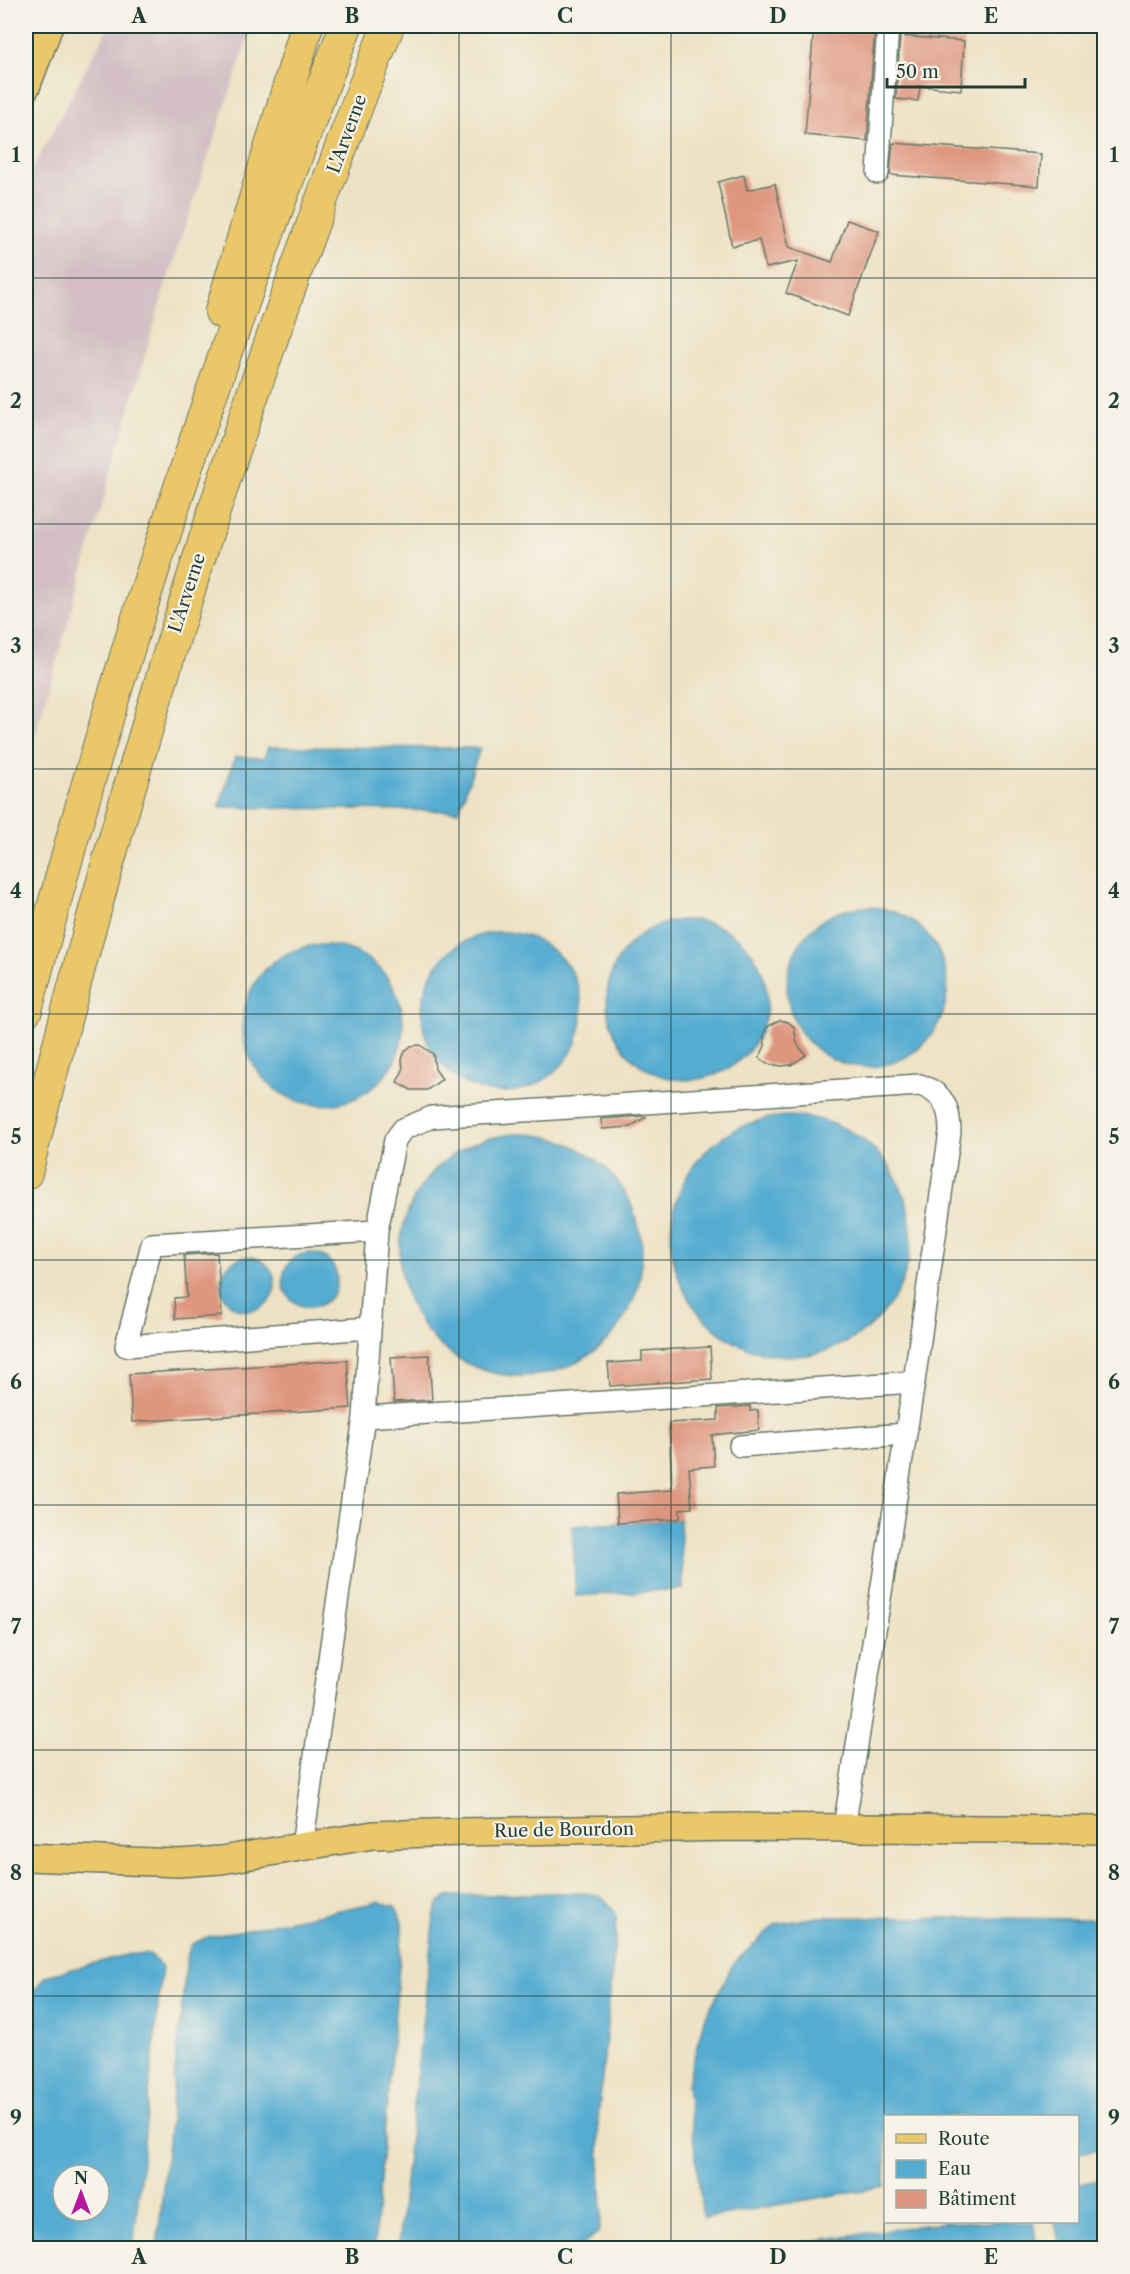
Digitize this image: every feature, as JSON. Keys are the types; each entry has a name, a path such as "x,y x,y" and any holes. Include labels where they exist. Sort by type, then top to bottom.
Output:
{"highway":[{"path":"219,375 221,309 307,26"},
{"path":"26,1010 100,740 140,611 219,375 346,26"},
{"name":"L'Arverne","path":"26,1173 107,859 175,631 276,330 388,26"}],"main road":[{"path":"26,87 49,26"},
{"name":"Rue de Bourdon","path":"26,1857 180,1863 220,1860 373,1835 450,1832 844,1828 1104,1830"}],"street":[{"path":"878,173 888,26"},
{"path":"302,1846 364,1417 377,1231 395,1140 403,1130 432,1117 920,1084 936,1091 946,1104 950,1124 914,1382 844,1828"},
{"path":"370,1328 126,1346 152,1244 377,1231"},
{"path":"364,1417 914,1382"},
{"path":"740,1446 906,1434"}],"shaded area":[{"path":"109,26 252,26 166,283 26,767 26,188 31,172"}],"water":[{"path":"268,747 480,748 459,811 219,807 235,757 264,758"},
{"path":"867,907 883,908 898,913 912,920 924,930 934,942 941,956 946,971 946,1003 941,1018 934,1032 924,1044 912,1054 898,1061 883,1066 867,1067 851,1066 836,1061 822,1054 810,1044 800,1032 793,1018 788,1003 787,987 788,971 793,956 800,942 810,930 822,920 836,913 851,908"},
{"path":"687,920 703,921 718,926 732,933 744,943 754,955 761,969 766,984 766,1016 761,1031 754,1045 744,1057 732,1067 718,1074 703,1079 687,1080 671,1079 656,1074 642,1067 630,1057 620,1045 613,1031 608,1016 607,1000 608,984 613,969 620,955 630,943 642,933 656,926 671,921"},
{"path":"502,932 518,933 533,938 547,945 559,955 569,967 576,981 581,996 581,1028 576,1043 569,1057 559,1069 547,1079 533,1086 518,1091 502,1092 486,1091 471,1086 457,1079 445,1069 435,1057 428,1043 423,1028 422,1012 423,996 428,981 435,967 445,955 457,945 471,938 486,933"},
{"path":"323,945 339,946 354,951 368,958 380,968 390,980 397,994 402,1009 402,1041 397,1056 390,1070 380,1082 368,1092 354,1099 339,1104 323,1105 307,1104 292,1099 278,1092 266,1082 256,1070 249,1056 244,1041 243,1025 244,1009 249,994 256,980 266,968 278,958 292,951 307,946"},
{"path":"791,1116 814,1118 837,1125 858,1136 876,1151 891,1169 902,1190 909,1213 911,1236 909,1259 902,1282 891,1303 876,1321 858,1336 837,1347 814,1354 791,1356 768,1354 745,1347 724,1336 706,1321 691,1303 680,1282 673,1259 671,1236 673,1213 680,1190 691,1169 706,1151 724,1136 745,1125 768,1118"},
{"path":"509,1134 533,1134 556,1139 578,1148 607,1169 622,1188 633,1209 640,1231 642,1255 640,1279 633,1301 622,1322 607,1341 578,1362 556,1371 533,1376 509,1376 486,1371 464,1362 444,1349 427,1332 414,1312 405,1290 400,1267 400,1243 405,1220 414,1198 427,1178 444,1161 464,1148 486,1139"},
{"path":"310,1253 320,1255 329,1261 335,1270 337,1280 335,1290 329,1299 320,1305 310,1307 300,1305 291,1299 285,1290 283,1280 285,1270 291,1261 300,1255"},
{"path":"248,1257 258,1259 267,1265 273,1274 275,1284 273,1294 267,1303 258,1309 248,1311 238,1309 229,1303 223,1294 221,1284 223,1274 229,1265 238,1259"},
{"path":"680,1519 683,1589 576,1596 572,1526"},
{"path":"586,1893 601,1897 607,1902 617,1919 598,2120 602,2212 599,2231 583,2245 554,2248 401,2248 399,2238 434,1916 439,1903 449,1896"},
{"path":"378,1902 395,1906 403,1922 374,2248 157,2248 187,1956 192,1944 205,1938"},
{"path":"818,1917 1104,1919 1104,2148 1079,2153 1079,2115 884,2115 884,2186 703,2218 687,2084 704,2020 734,1963 776,1924"},
{"path":"130,1954 150,1954 162,1967 133,2248 26,2248 26,2025 33,1992 46,1976"},
{"path":"1104,2179 1104,2248 1060,2248 1055,2223 1079,2223 1079,2184"},
{"path":"937,2223 1033,2223 1037,2248 764,2248"}],"building":[{"path":"814,26 875,26 867,141 805,135"},
{"path":"900,36 964,41 961,90 920,86 918,101 896,99"},
{"path":"893,143 1041,154 1039,186 890,175"},
{"path":"744,175 747,190 775,184 789,247 832,262 847,220 879,231 848,316 786,293 798,261 766,268 759,240 732,246 718,182"},
{"path":"780,1020 794,1027 797,1044 806,1055 791,1065 769,1064 759,1058 765,1046 764,1035 767,1027"},
{"path":"420,1045 433,1054 435,1069 442,1079 427,1090 411,1090 397,1082 403,1070 402,1059 405,1051 411,1046"},
{"path":"646,1117 630,1127 602,1129 601,1119"},
{"path":"217,1253 222,1316 175,1319 174,1298 187,1297 184,1255"},
{"path":"710,1347 712,1379 610,1386 608,1363 642,1361 642,1351"},
{"path":"429,1355 432,1400 394,1402 391,1357"},
{"path":"347,1360 351,1408 132,1422 129,1374"},
{"path":"750,1406 750,1411 758,1410 759,1430 712,1435 714,1466 689,1468 692,1508 680,1509 680,1519 618,1523 616,1494 672,1490 669,1423 718,1420 718,1408"}]}
